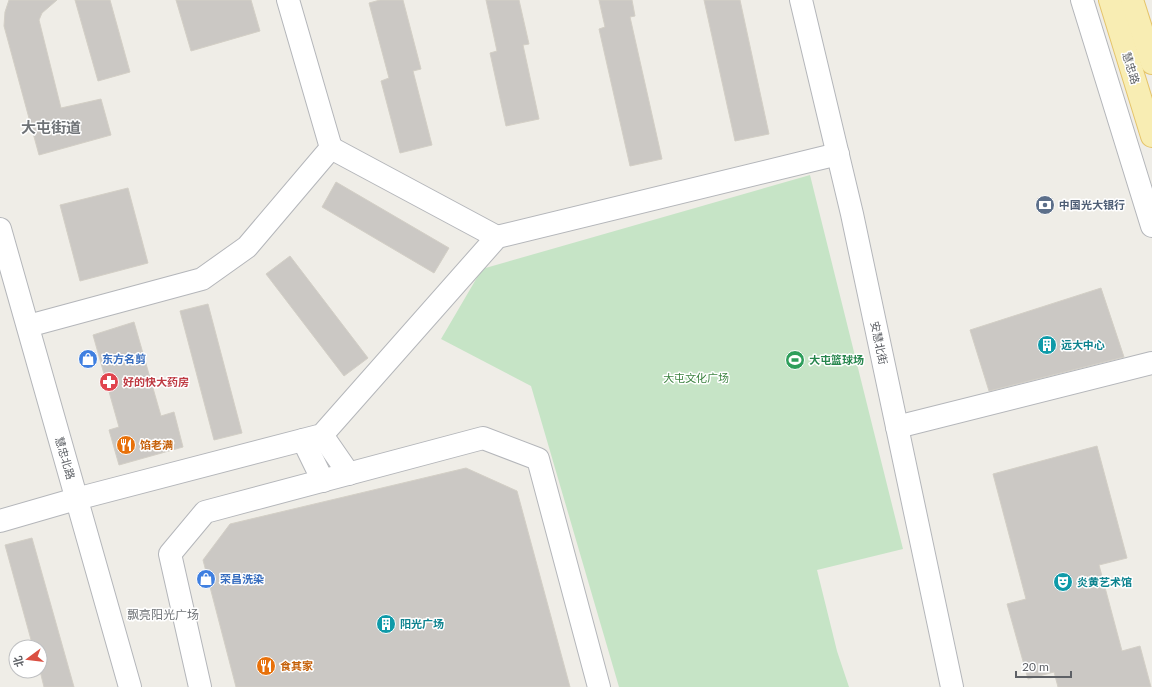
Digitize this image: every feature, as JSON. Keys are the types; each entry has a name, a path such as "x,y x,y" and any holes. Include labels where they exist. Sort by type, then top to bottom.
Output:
{"main road":[{"name":"慧忠路","path":"1110,0 1152,136"},
{"name":"慧忠路","path":"1132,0 1152,63"}],"street":[{"path":"288,0 331,148 497,237"},
{"name":"安慧北街","path":"801,0 854,222 952,687"},
{"path":"1082,0 1152,226"},
{"path":"28,326 202,279 247,247 331,148"},
{"path":"0,521 76,499 313,437 497,237 838,154"},
{"name":"慧忠北路","path":"0,229 130,687"},
{"path":"897,427 1152,363"},
{"path":"313,437 349,474"},
{"path":"313,437 323,481"},
{"path":"200,687 170,554 205,512 483,438 538,459 599,687"}],"green space":[{"name":"大屯文化广场","path":"810,175 903,549 817,570 837,651 849,687 619,687 531,386 441,339 482,269"}],"building":[{"path":"9,0 57,0 42,13 39,20 61,108 101,99 111,135 39,155 4,26 5,12"},
{"path":"75,0 110,0 130,72 98,81"},
{"path":"176,0 251,0 260,31 191,51"},
{"path":"380,0 403,0 421,69 413,71 432,145 400,153 381,81 389,78 369,3"},
{"path":"486,0 519,0 529,44 523,45 539,119 506,126 490,53 497,51"},
{"path":"599,0 632,0 635,16 630,17 662,159 630,166 599,29 605,27"},
{"path":"704,0 740,0 769,134 735,141"},
{"path":"336,182 449,248 434,273 322,207"},
{"path":"128,188 148,263 80,281 60,205"},
{"path":"290,256 368,358 344,376 266,274"},
{"name":"远大中心","path":"1101,288 1124,357 989,391 970,330"},
{"path":"208,304 242,433 214,440 180,311"},
{"path":"134,322 161,416 174,412 183,447 119,465 109,430 119,427 93,335"},
{"name":"炎黄艺术馆","path":"1097,446 1127,558 1099,565 1122,651 1140,646 1151,687 1058,687 1054,672 1028,679 1007,604 1026,599 993,474"},
{"name":"阳光广场","path":"466,468 517,491 570,687 236,687 203,560 230,524"},
{"path":"32,538 74,687 44,687 42,679 48,679 48,639 31,639 5,545"}],"place":[{"name":"中国光大银行","path":"1045,205"},
{"name":"远大中心","path":"1047,345"},
{"name":"东方名剪","path":"88,359"},
{"name":"大屯篮球场","path":"795,360"},
{"name":"好的快大药房","path":"109,382"},
{"name":"馅老满","path":"126,445"},
{"name":"荣昌洗染","path":"206,579"},
{"name":"炎黄艺术馆","path":"1063,582"},
{"name":"阳光广场","path":"386,624"},
{"name":"食其家","path":"266,666"}],"district":[{"name":"大屯街道","path":"51,128"},
{"name":"飘亮阳光广场","path":"163,615"}]}
